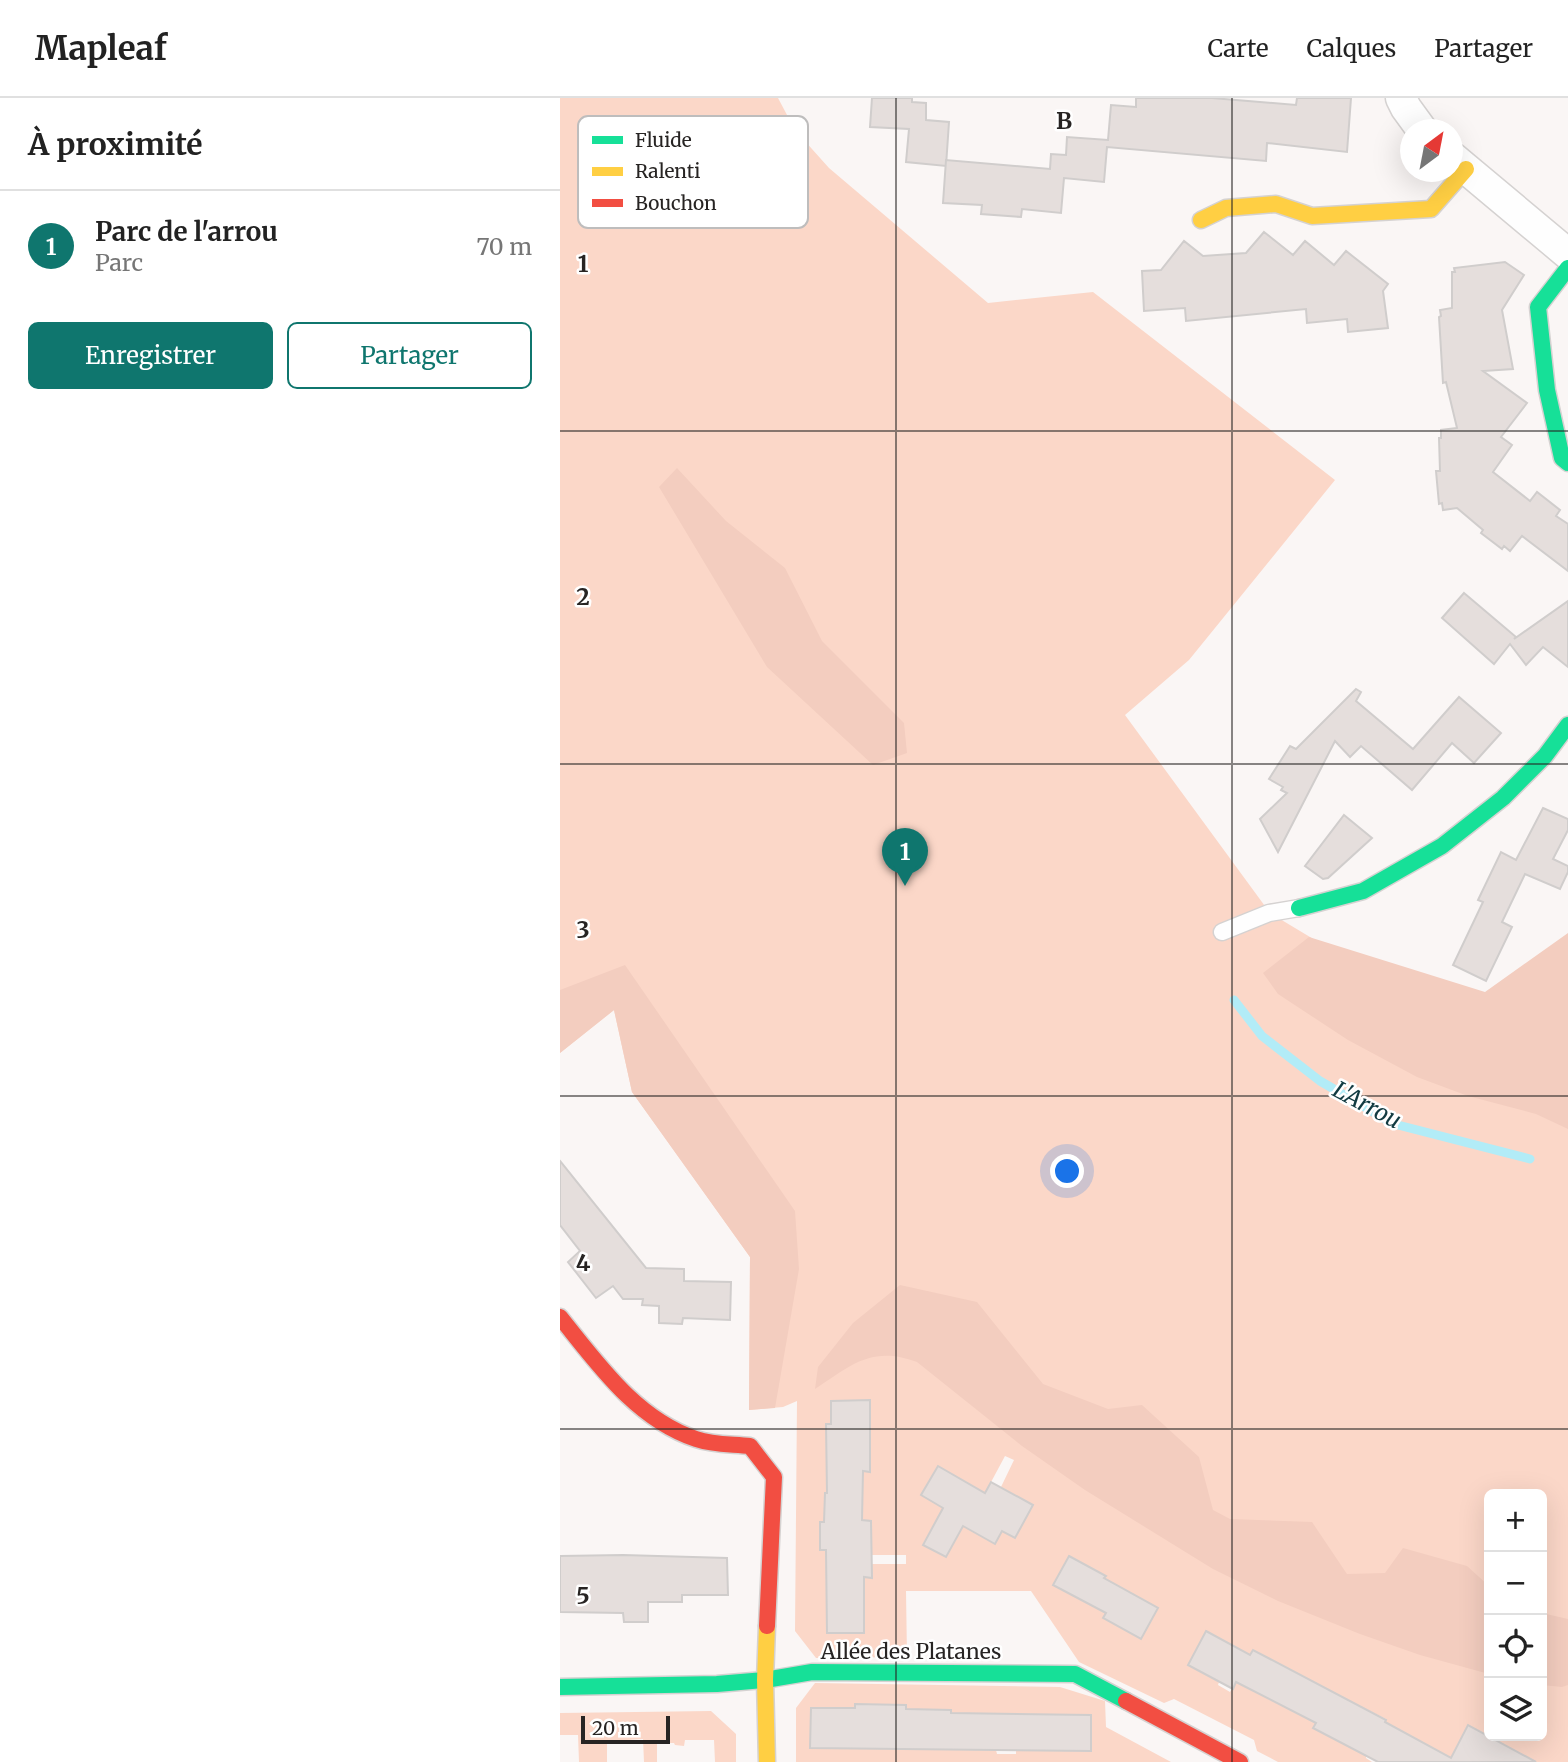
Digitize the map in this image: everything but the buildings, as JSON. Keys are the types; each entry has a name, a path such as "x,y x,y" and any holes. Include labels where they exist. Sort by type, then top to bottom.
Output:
{"street":[{"path":"1401,98 1414,119"},
{"path":"1463,166 1568,254"},
{"path":"1201,220 1226,208 1276,204 1312,216 1431,209 1447,182"},
{"path":"1568,268 1538,307 1546,390 1562,458 1568,463"},
{"path":"1299,908 1363,891 1442,845 1503,798 1545,756 1568,725"},
{"path":"560,1317 622,1391 647,1413 698,1440 750,1446 774,1477 765,1680 767,1762"},
{"name":"Allée des Platanes","path":"560,1687 717,1684 812,1672 1075,1674 1240,1762"}],"lane":[{"path":"1222,932 1269,913 1299,908"}],"shaded area":[{"path":"560,98 778,98 788,116 578,116 578,228 808,228 808,145 829,168 988,303 1093,292 1335,480 1189,660 1125,715 1270,913 1335,952 1568,1076 1568,1762 1526,1762 1528,1758 1496,1741 1547,1741 1547,1489 1484,1489 1484,1735 1468,1726 1452,1758 1428,1762 1385,1722 1386,1719 1332,1692 1313,1728 1366,1756 1372,1762 1278,1762 1257,1751 1254,1740 1174,1699 1164,1703 1079,1662 1031,1591 906,1591 907,1657 816,1658 795,1631 797,1401 783,1407 749,1410 750,1257 632,1092 614,1010 560,1053","holes":["869,1400 870,1471 827,1471 826,1425 831,1424 831,1401","1005,1456 1014,1460 1001,1487 1033,1505 1015,1538 1002,1531 990,1484","938,1466 982,1491 946,1557 923,1544 943,1508 922,1495","825,1493 863,1494 862,1520 871,1521 871,1536 860,1555 906,1555 906,1564 872,1564 872,1577 864,1577 863,1633 827,1632 827,1550 820,1549 820,1522 824,1522","1069,1556 1105,1576 1091,1604 1054,1585","1119,1587 1157,1608 1141,1639 1103,1618","1206,1632 1250,1655 1253,1650 1305,1678 1236,1682 1230,1692 1218,1685 1219,1682 1188,1665"]},
{"path":"677,468 726,521 785,568 822,641 904,723 907,753 873,765 767,667 659,487"},
{"path":"1568,933 1568,1129 1536,1114 1468,1096 1417,1077 1348,1040 1278,994 1263,973 1309,937 1485,992"},
{"path":"625,965 795,1211 799,1269 775,1408 749,1410 750,1257 632,1092 614,1010 560,1053 560,990"},
{"path":"900,1285 977,1302 1043,1384 1108,1409 1142,1405 1199,1457 1213,1510 1230,1519 1312,1522 1347,1574 1385,1573 1403,1548 1467,1566 1484,1581 1484,1673 1420,1655 1360,1634 1278,1601 1213,1569 1085,1490 1022,1446 917,1362 901,1357 874,1357 851,1365 815,1389 818,1367 853,1323"},
{"path":"1547,1614 1568,1619 1568,1685 1547,1686"},
{"path":"815,1683 1060,1687 1105,1701 1106,1727 1171,1762 796,1762 796,1708","holes":["856,1704 871,1704 870,1749 810,1748 811,1708 855,1708","891,1705 905,1705 906,1709 951,1710 951,1713 1030,1715 1016,1747 1016,1754 997,1754 996,1750 892,1749"]},
{"path":"711,1711 736,1734 736,1762 715,1762 714,1740 685,1740 684,1746 657,1743 657,1762 644,1762 643,1739 627,1740 627,1743 607,1743 607,1762 579,1762 578,1735 560,1735 560,1713"}],"waterway":[{"name":"L'Arrou","path":"1234,1000 1262,1036 1320,1081 1394,1124 1530,1159"}],"traffic: fast":[{"path":"1568,268 1538,307 1547,390 1562,458 1568,463"},
{"path":"1299,908 1363,891 1442,846 1503,798 1545,756 1568,725"},
{"path":"560,1687 717,1684 812,1672 1075,1674 1126,1701"}],"traffic: slow":[{"path":"1201,220 1226,208 1276,204 1312,216 1431,209 1466,169"},
{"path":"767,1626 767,1762"}],"traffic: jam":[{"path":"560,1317 604,1371 655,1418 674,1430 702,1441 750,1446 774,1477 767,1626"},
{"path":"1126,1701 1240,1762"}],"place":[{"name":"Parc de l'arrou","path":"905,886"}]}
